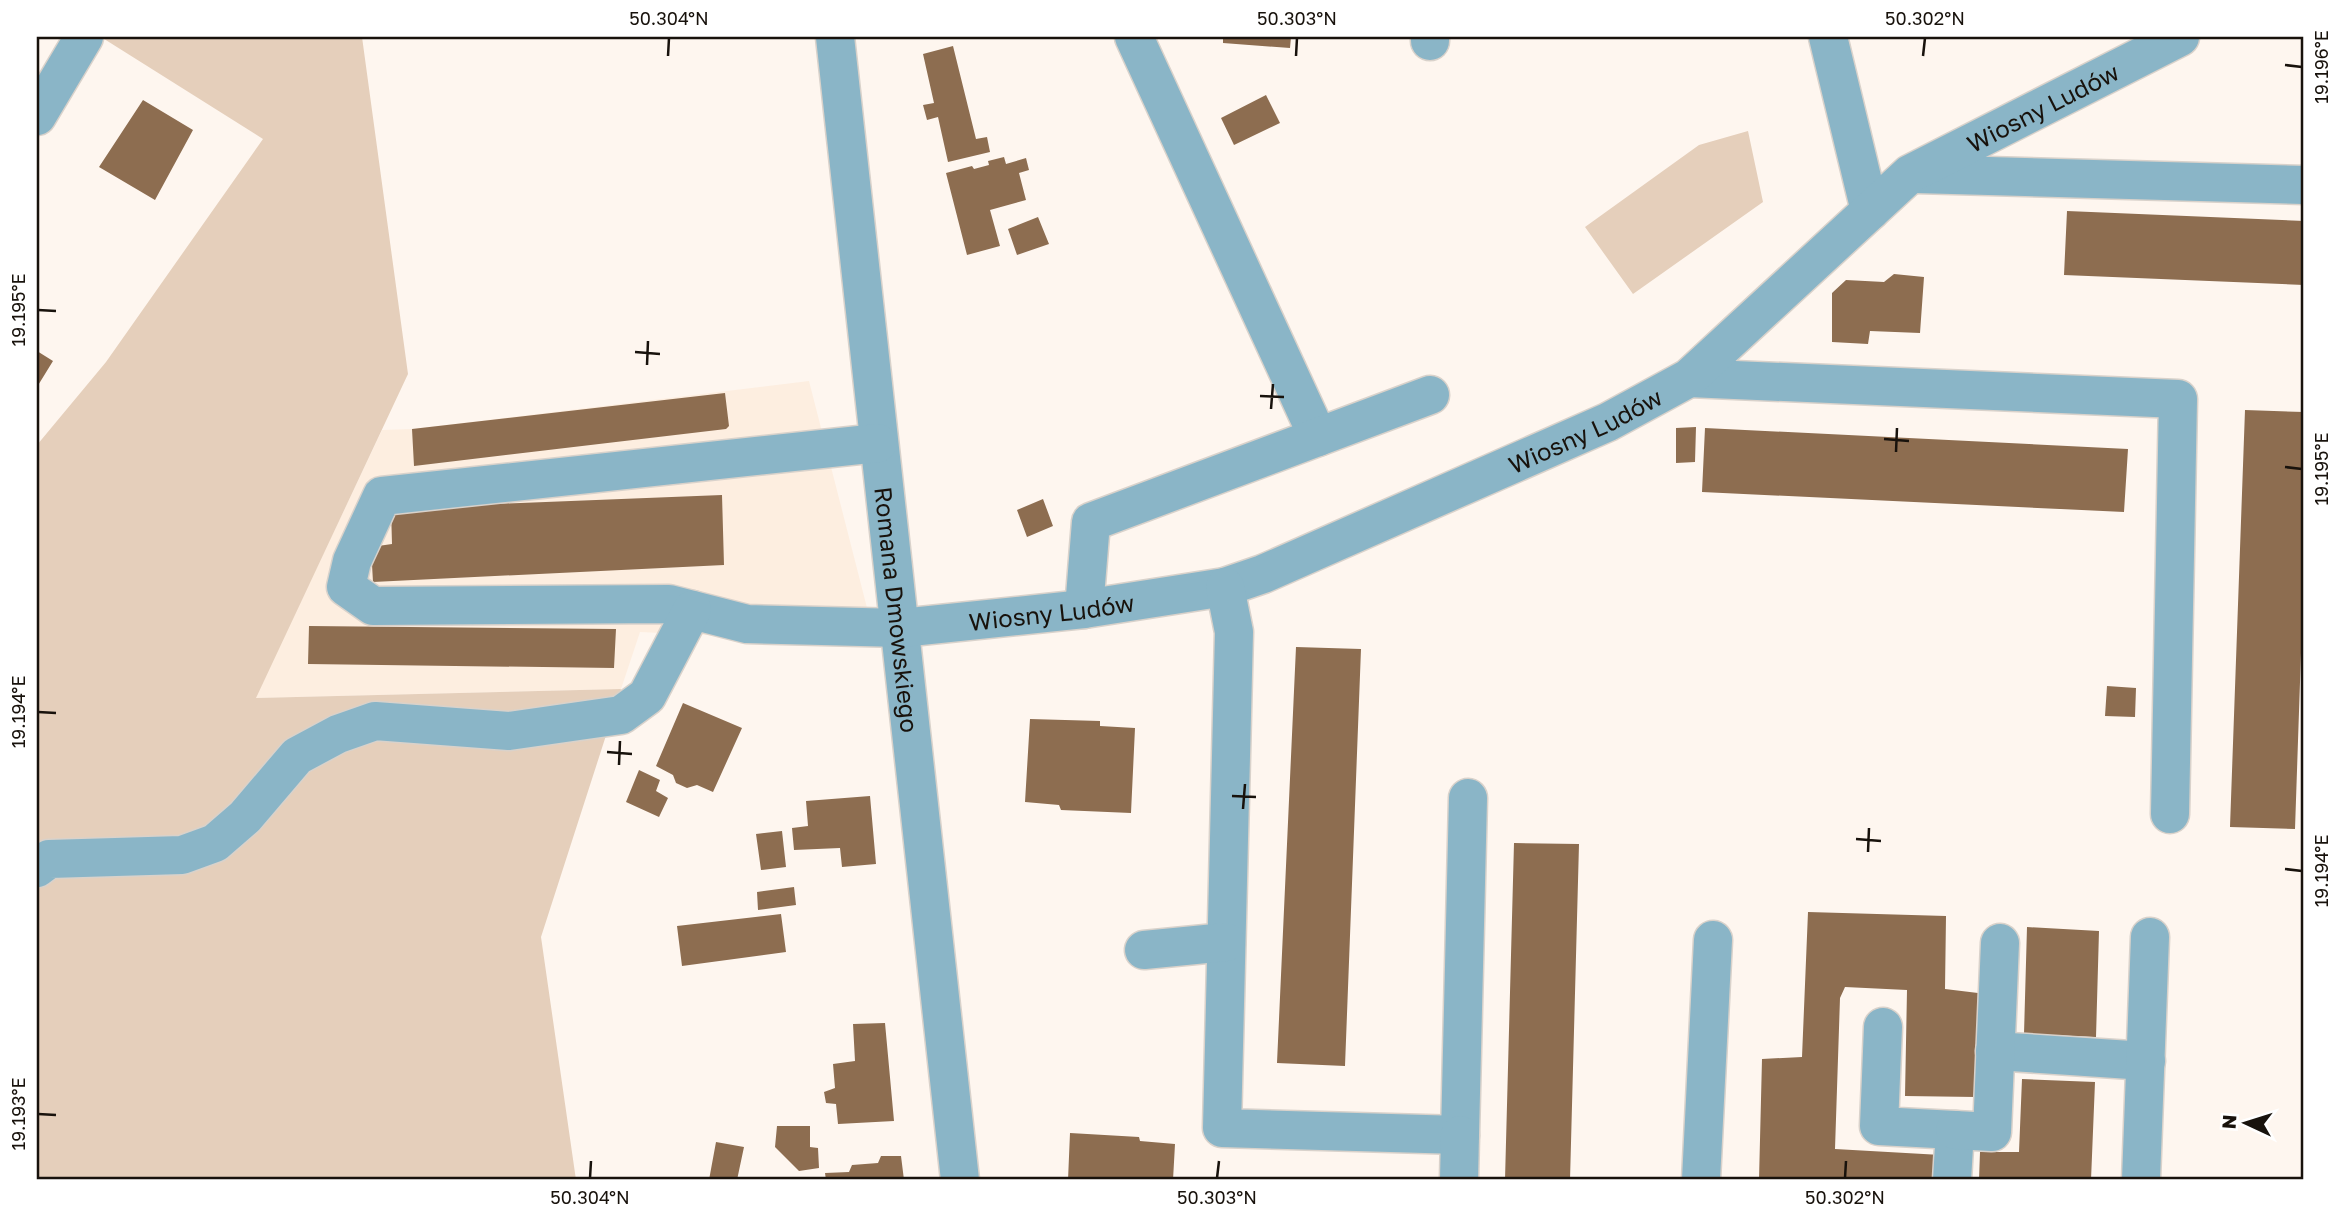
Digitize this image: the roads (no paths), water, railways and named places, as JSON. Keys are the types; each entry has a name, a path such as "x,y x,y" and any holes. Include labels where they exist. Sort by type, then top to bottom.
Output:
{"street":[{"path":"37,116 84,37"},
{"name":"Romana Dmowskiego","path":"835,37 960,1180"},
{"path":"1134,37 1318,437"},
{"path":"1828,37 1870,211"},
{"name":"Wiosny Ludów","path":"878,443 382,496 352,561 346,587 373,606 669,604 747,624 901,628 1084,609 1225,587 1263,574 1608,422 1689,378 1910,174 2180,37"},
{"path":"1910,174 2304,185"},
{"path":"1689,378 2178,399 2171,814"},
{"path":"1084,609 1091,522 1430,395"},
{"path":"1225,587 1234,632 1222,1128 1460,1135"},
{"path":"37,868 49,859 182,855 215,843 245,817 297,756 338,734 375,721 509,731 621,715 647,696 692,610"},
{"path":"1459,1180 1468,798"},
{"path":"2141,1180 2150,937"},
{"path":"1701,1180 1713,940"},
{"path":"1144,950 1226,942"},
{"path":"1883,1027 1879,1126 1992,1132 2000,943"},
{"path":"1995,1051 2146,1061"},
{"path":"1952,1180 1955,1130"}]}
